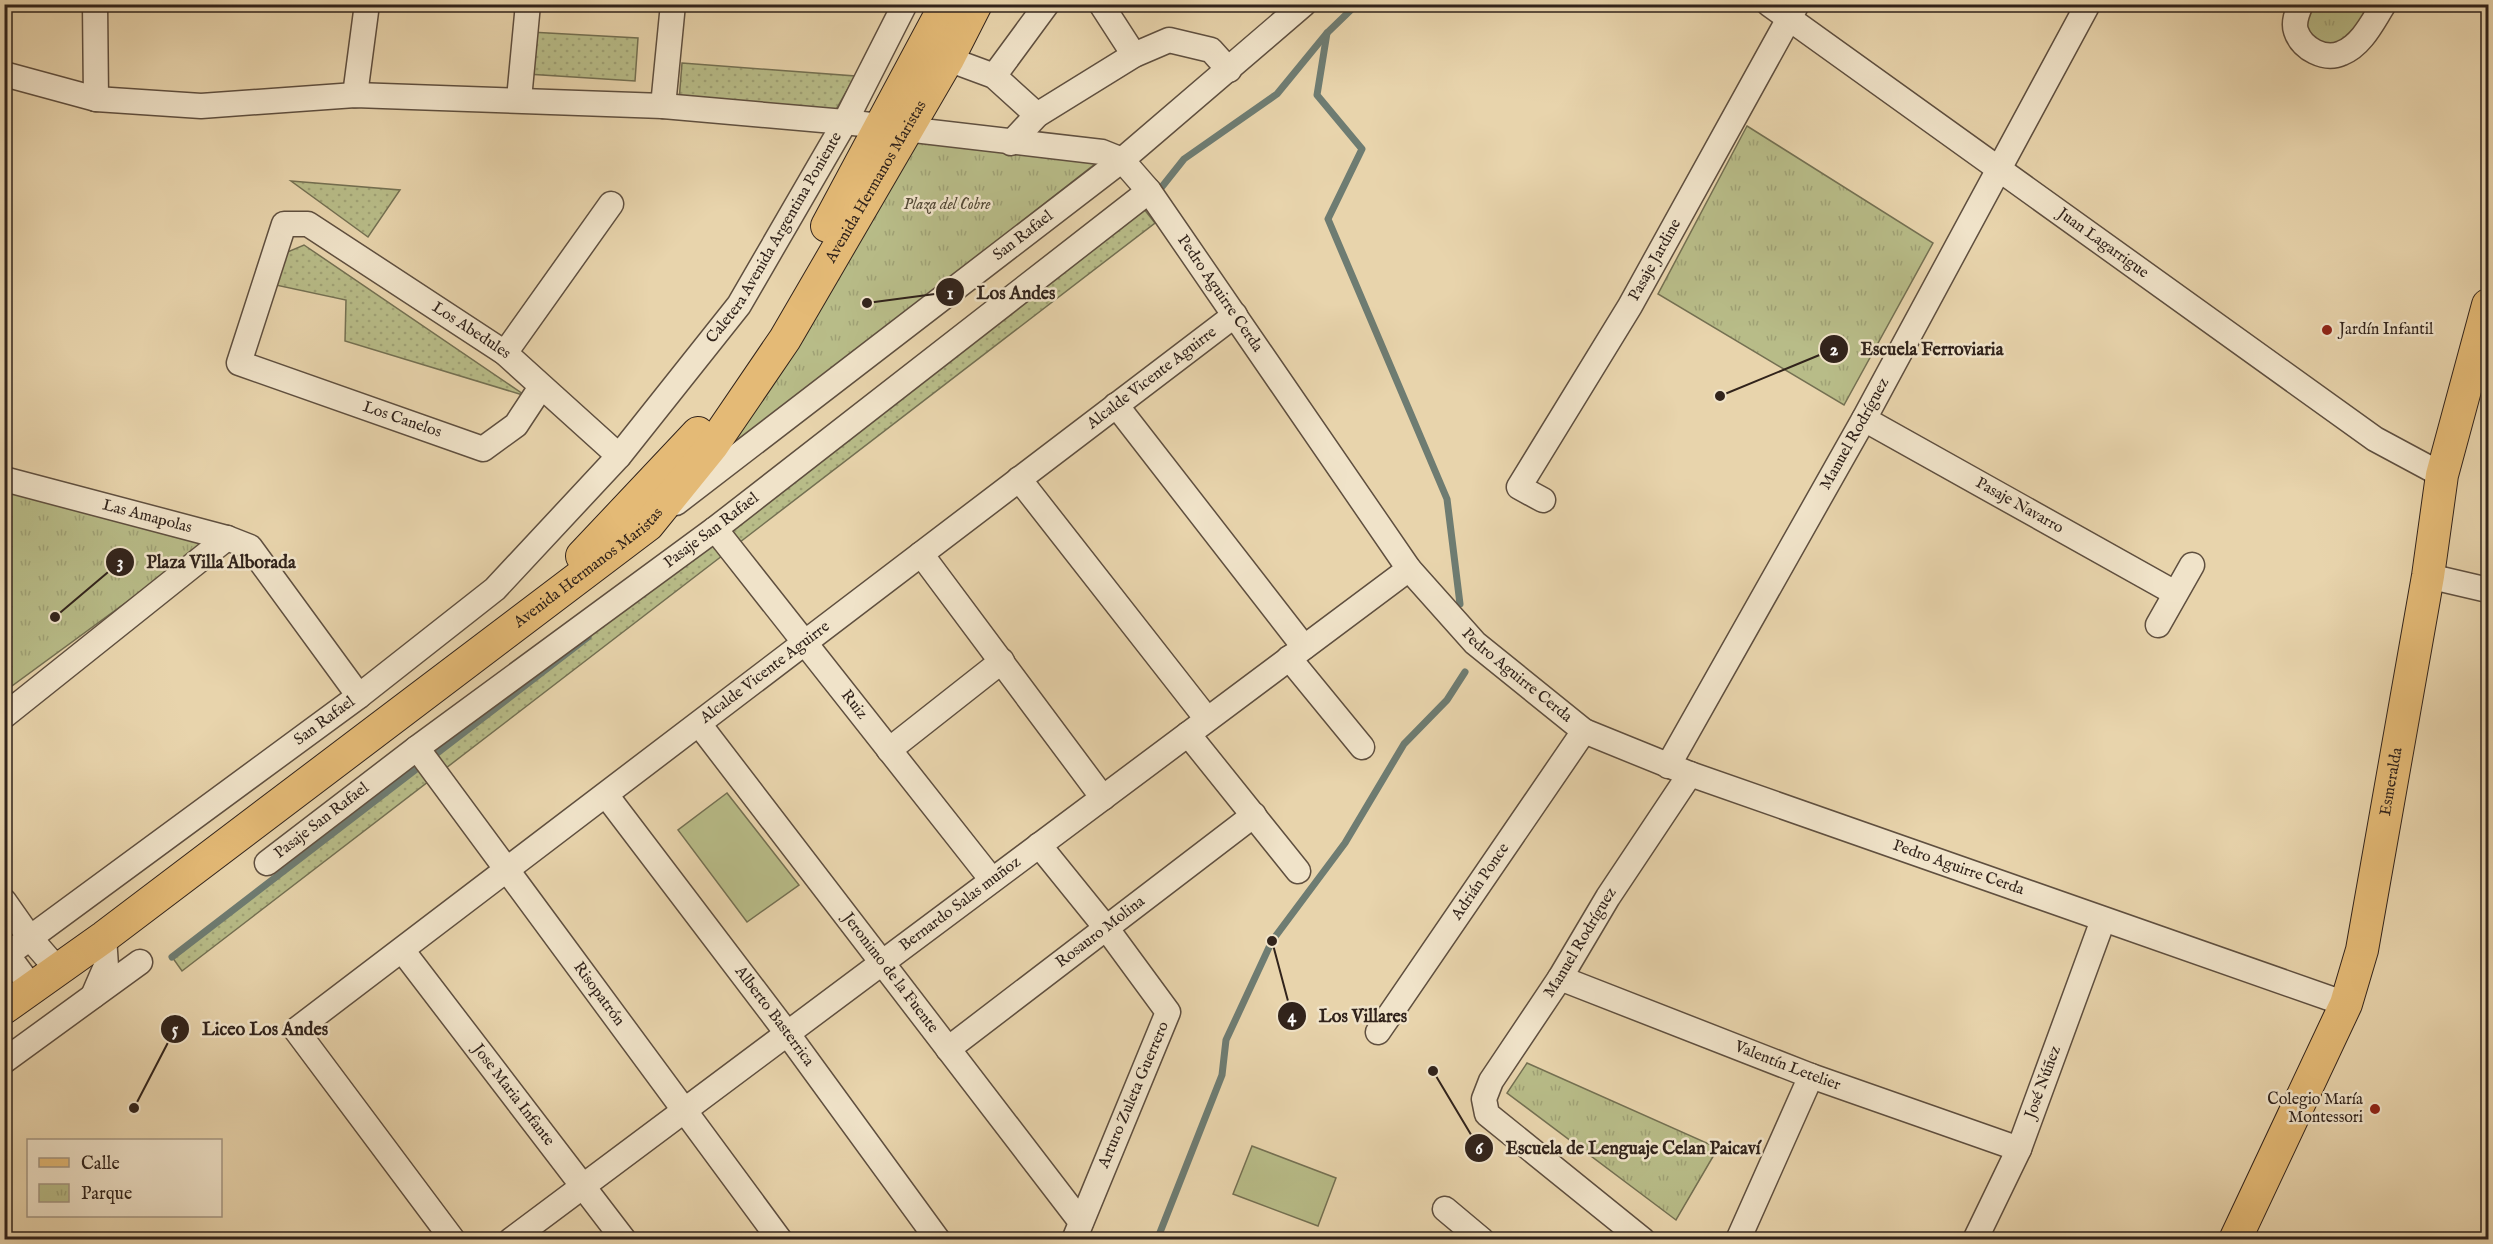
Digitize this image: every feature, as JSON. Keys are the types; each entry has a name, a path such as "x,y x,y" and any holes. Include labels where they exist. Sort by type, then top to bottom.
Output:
{"main road":[{"name":"Avenida Hermanos Maristas","path":"524,620 648,525 712,446 785,339 892,130 946,4"},
{"name":"Avenida Hermanos Maristas","path":"524,620 695,437 770,333 892,130 948,59 976,4"},
{"name":"Esmeralda","path":"2235,1239 2346,1004 2362,950 2428,576 2442,475 2487,314"},
{"path":"4,1008 104,937 524,620"}],"street":[{"path":"95,4 96,99"},
{"path":"355,95 367,4"},
{"path":"519,99 528,4"},
{"path":"663,106 674,4"},
{"name":"Caletera Avenida Argentina Poniente","path":"619,456 739,304 845,122 905,4"},
{"path":"994,76 1047,4"},
{"path":"1101,4 1134,55"},
{"name":"San Rafael","path":"648,525 1122,159 1304,4"},
{"name":"Manuel Rodríguez","path":"1643,1239 1487,1113 1484,1099 1491,1081 1560,978 1679,770 1998,168 2088,4"},
{"path":"2301,4 2295,19 2296,31 2303,42 2318,53 2332,56 2342,53 2361,39 2384,4"},
{"name":"Juan Lagarrigue","path":"1785,9 1998,168 2375,439 2442,475"},
{"name":"Pasaje Jardine","path":"1542,500 1519,487 1630,306 1785,9"},
{"path":"1011,143 1036,115 1134,55 1169,40 1211,50 1229,70"},
{"path":"948,59 994,76 1036,115"},
{"path":"4,74 96,99 201,106 355,95 519,99 663,106 845,122 892,130 1102,152 1122,159"},
{"name":"Pedro Aguirre Cerda","path":"1122,159 1149,191 1409,569 1475,643 1584,731 1679,770 2346,1004"},
{"name":"Pasaje San Rafael","path":"267,863 417,748 715,530 1149,191"},
{"path":"505,352 611,204"},
{"name":"Los Abedules","path":"239,363 284,224 308,224 505,352 619,456"},
{"name":"Alcalde Vicente Aguirre","path":"453,1239 296,1030 1235,315"},
{"name":"Los Canelos","path":"239,363 483,448 516,425 541,387"},
{"path":"1116,405 1297,653 1362,747"},
{"name":"Pasaje Navarro","path":"1864,419 2175,593"},
{"name":"San Rafael","path":"6,954 359,696 495,589 619,456"},
{"name":"Las Amapolas","path":"4,479 227,538 250,547 359,696"},
{"path":"1019,479 1207,720"},
{"name":"Ruiz","path":"715,530 992,880"},
{"path":"4,716 227,538"},
{"path":"921,554 1102,798"},
{"path":"2158,625 2192,566"},
{"name":"Bernardo Salas muñoz","path":"511,1239 1409,569"},
{"path":"2428,576 2488,590"},
{"path":"889,750 1002,661"},
{"name":"Jeronimo de la Fuente","path":"699,724 948,1049 1078,1231"},
{"name":"Adrián Ponce","path":"1378,1032 1584,731"},
{"path":"1188,734 1298,871"},
{"name":"Risopatrón","path":"417,748 780,1239"},
{"name":"Alberto Basterrica","path":"606,795 787,1033 938,1239"},
{"name":"Rosauro Molina","path":"948,1049 1254,815"},
{"name":"Arturo Zuleta Guerrero","path":"1039,845 1107,929 1168,1012 1078,1231"},
{"path":"4,901 30,938 57,969"},
{"name":"José Núñez","path":"1975,1239 2019,1149 2103,920"},
{"path":"93,996 106,966 104,937"},
{"name":"Jose Maria Infante","path":"402,950 624,1239"},
{"path":"6,954 32,988"},
{"path":"4,1061 140,962"},
{"name":"Valentín Letelier","path":"1560,978 1811,1076 2019,1149"},
{"path":"1737,1239 1811,1076"},
{"path":"1445,1209 1482,1239"}],"green space":[{"path":"2308,5 2377,5 2339,49 2308,41 2305,8"},
{"path":"530,32 638,38 635,81 527,74"},
{"path":"682,63 855,76 834,113 679,101"},
{"path":"1747,126 1933,243 1844,405 1658,294"},
{"name":"Plaza del Cobre","path":"915,142 1100,160 724,455"},
{"path":"291,181 400,190 368,237"},
{"path":"1144,209 1155,223 182,971 172,957"},
{"path":"304,245 526,396 345,341 346,300 271,284 278,256"},
{"path":"5,490 207,543 5,691"},
{"path":"727,793 799,885 747,922 678,830"},
{"path":"1527,1063 1718,1148 1676,1220 1507,1093"},
{"path":"1252,1146 1336,1178 1318,1226 1233,1194"}],"waterway":[{"path":"1357,4 1327,33 1317,95 1362,149 1328,219 1447,499 1460,604"},
{"path":"1157,193 1184,159 1277,94 1327,33"},
{"path":"172,957 588,637"},
{"path":"1157,1240 1222,1075 1226,1040 1272,941 1345,843 1404,744 1447,700 1465,672"}],"place":[{"name":"Los Andes","path":"867,303"},
{"name":"Jardín Infantil","path":"2327,330"},
{"name":"Escuela Ferroviaria","path":"1720,396"},
{"name":"Plaza Villa Alborada","path":"55,617"},
{"name":"Los Villares","path":"1272,941"},
{"name":"Escuela de Lenguaje Celan Paicaví","path":"1433,1071"},
{"name":"Liceo Los Andes","path":"134,1108"},
{"name":"Colegio María Montessori","path":"2375,1109"}]}
